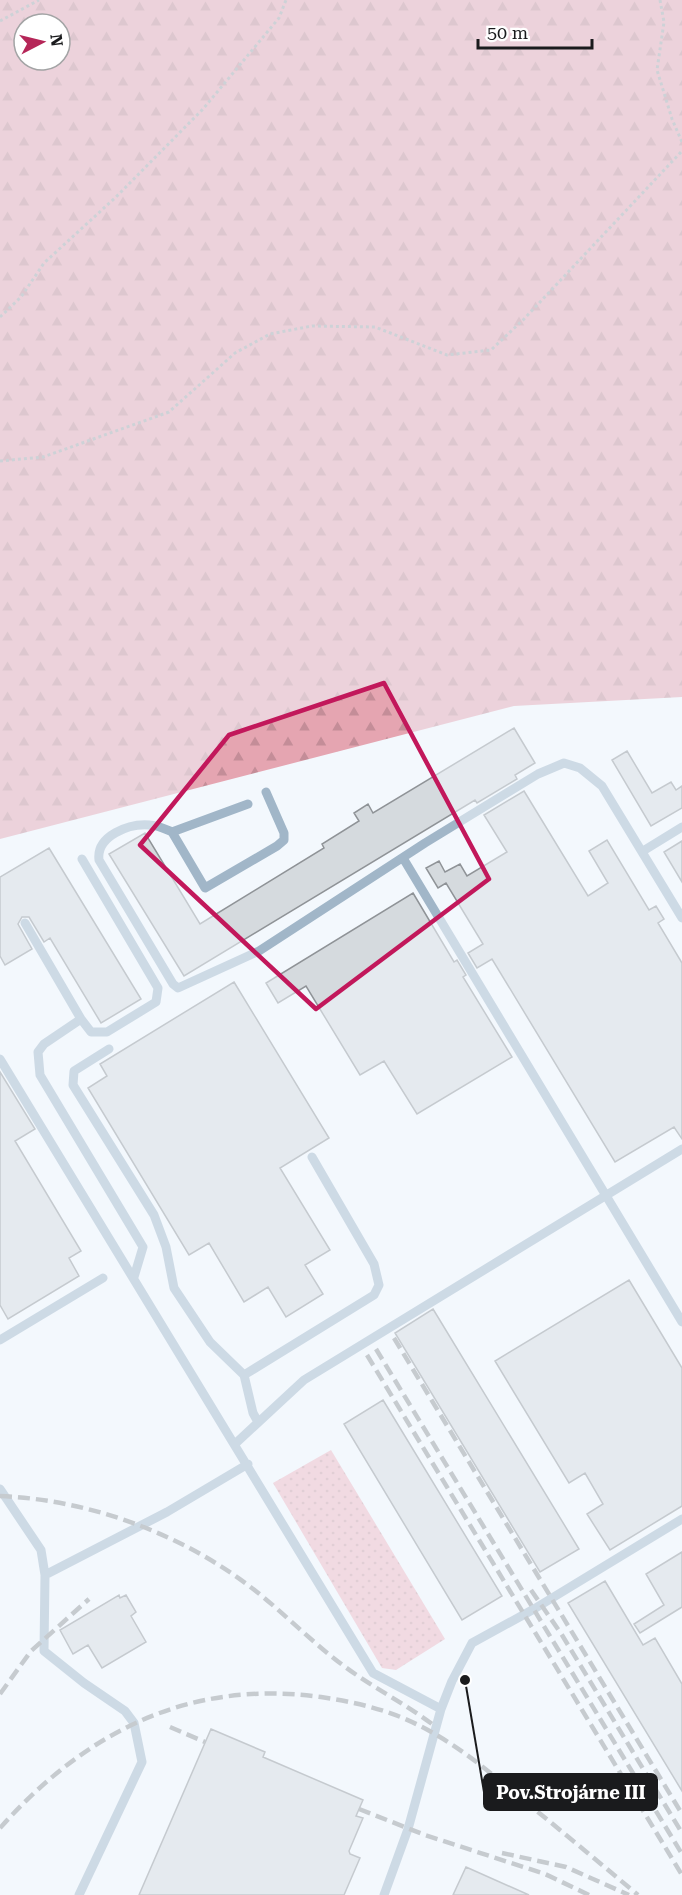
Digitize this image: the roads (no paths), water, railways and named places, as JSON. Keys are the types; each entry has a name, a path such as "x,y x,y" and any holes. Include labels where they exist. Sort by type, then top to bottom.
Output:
{"lane":[{"path":"248,804 172,832 152,825 135,825 115,833 102,843 98,851 99,860 173,984 178,988 259,951 538,774 564,764 580,768 594,777 643,851 682,918"},
{"path":"172,832 205,888 284,840 284,833 266,792"},
{"path":"643,851 682,826"},
{"path":"403,858 682,1322"},
{"path":"25,923 81,1019 91,1032 107,1032 156,1002 158,988 82,859"},
{"path":"81,1019 44,1044 36,1060 40,1075 143,1246 134,1277"},
{"path":"109,1049 74,1071 73,1085 154,1215 166,1247 174,1288 210,1342 244,1375 253,1413 258,1422"},
{"path":"0,1059 236,1443 373,1672 441,1709"},
{"path":"236,1443 304,1380 682,1149"},
{"path":"244,1375 374,1295 379,1285 374,1264 312,1157"},
{"path":"0,1340 104,1278"},
{"path":"45,1575 159,1517 248,1464"},
{"path":"0,1489 41,1550 45,1575 44,1651 125,1712 134,1723 142,1762 79,1895"},
{"path":"384,1895 408,1829 441,1709 452,1681 472,1643 534,1609 682,1519"}],"railway":[{"path":"394,1338 682,1814"},
{"path":"376,1349 682,1854"},
{"path":"367,1355 682,1875"},
{"path":"0,1496 35,1499 103,1513 136,1524 199,1554 257,1592 344,1666 432,1724"},
{"path":"531,1590 562,1635 682,1833"},
{"path":"0,1694 31,1651 89,1599"},
{"path":"0,1828 33,1794 68,1764 104,1740 143,1720 184,1705 227,1696 273,1694 321,1697 359,1704 397,1715 435,1734 489,1772 638,1895"},
{"path":"170,1727 205,1742"},
{"path":"359,1809 425,1835 545,1874 589,1895"},
{"path":"502,1853 566,1867 629,1895"}],"place":[{"name":"Pov.Strojárne III","path":"465,1680"}]}
